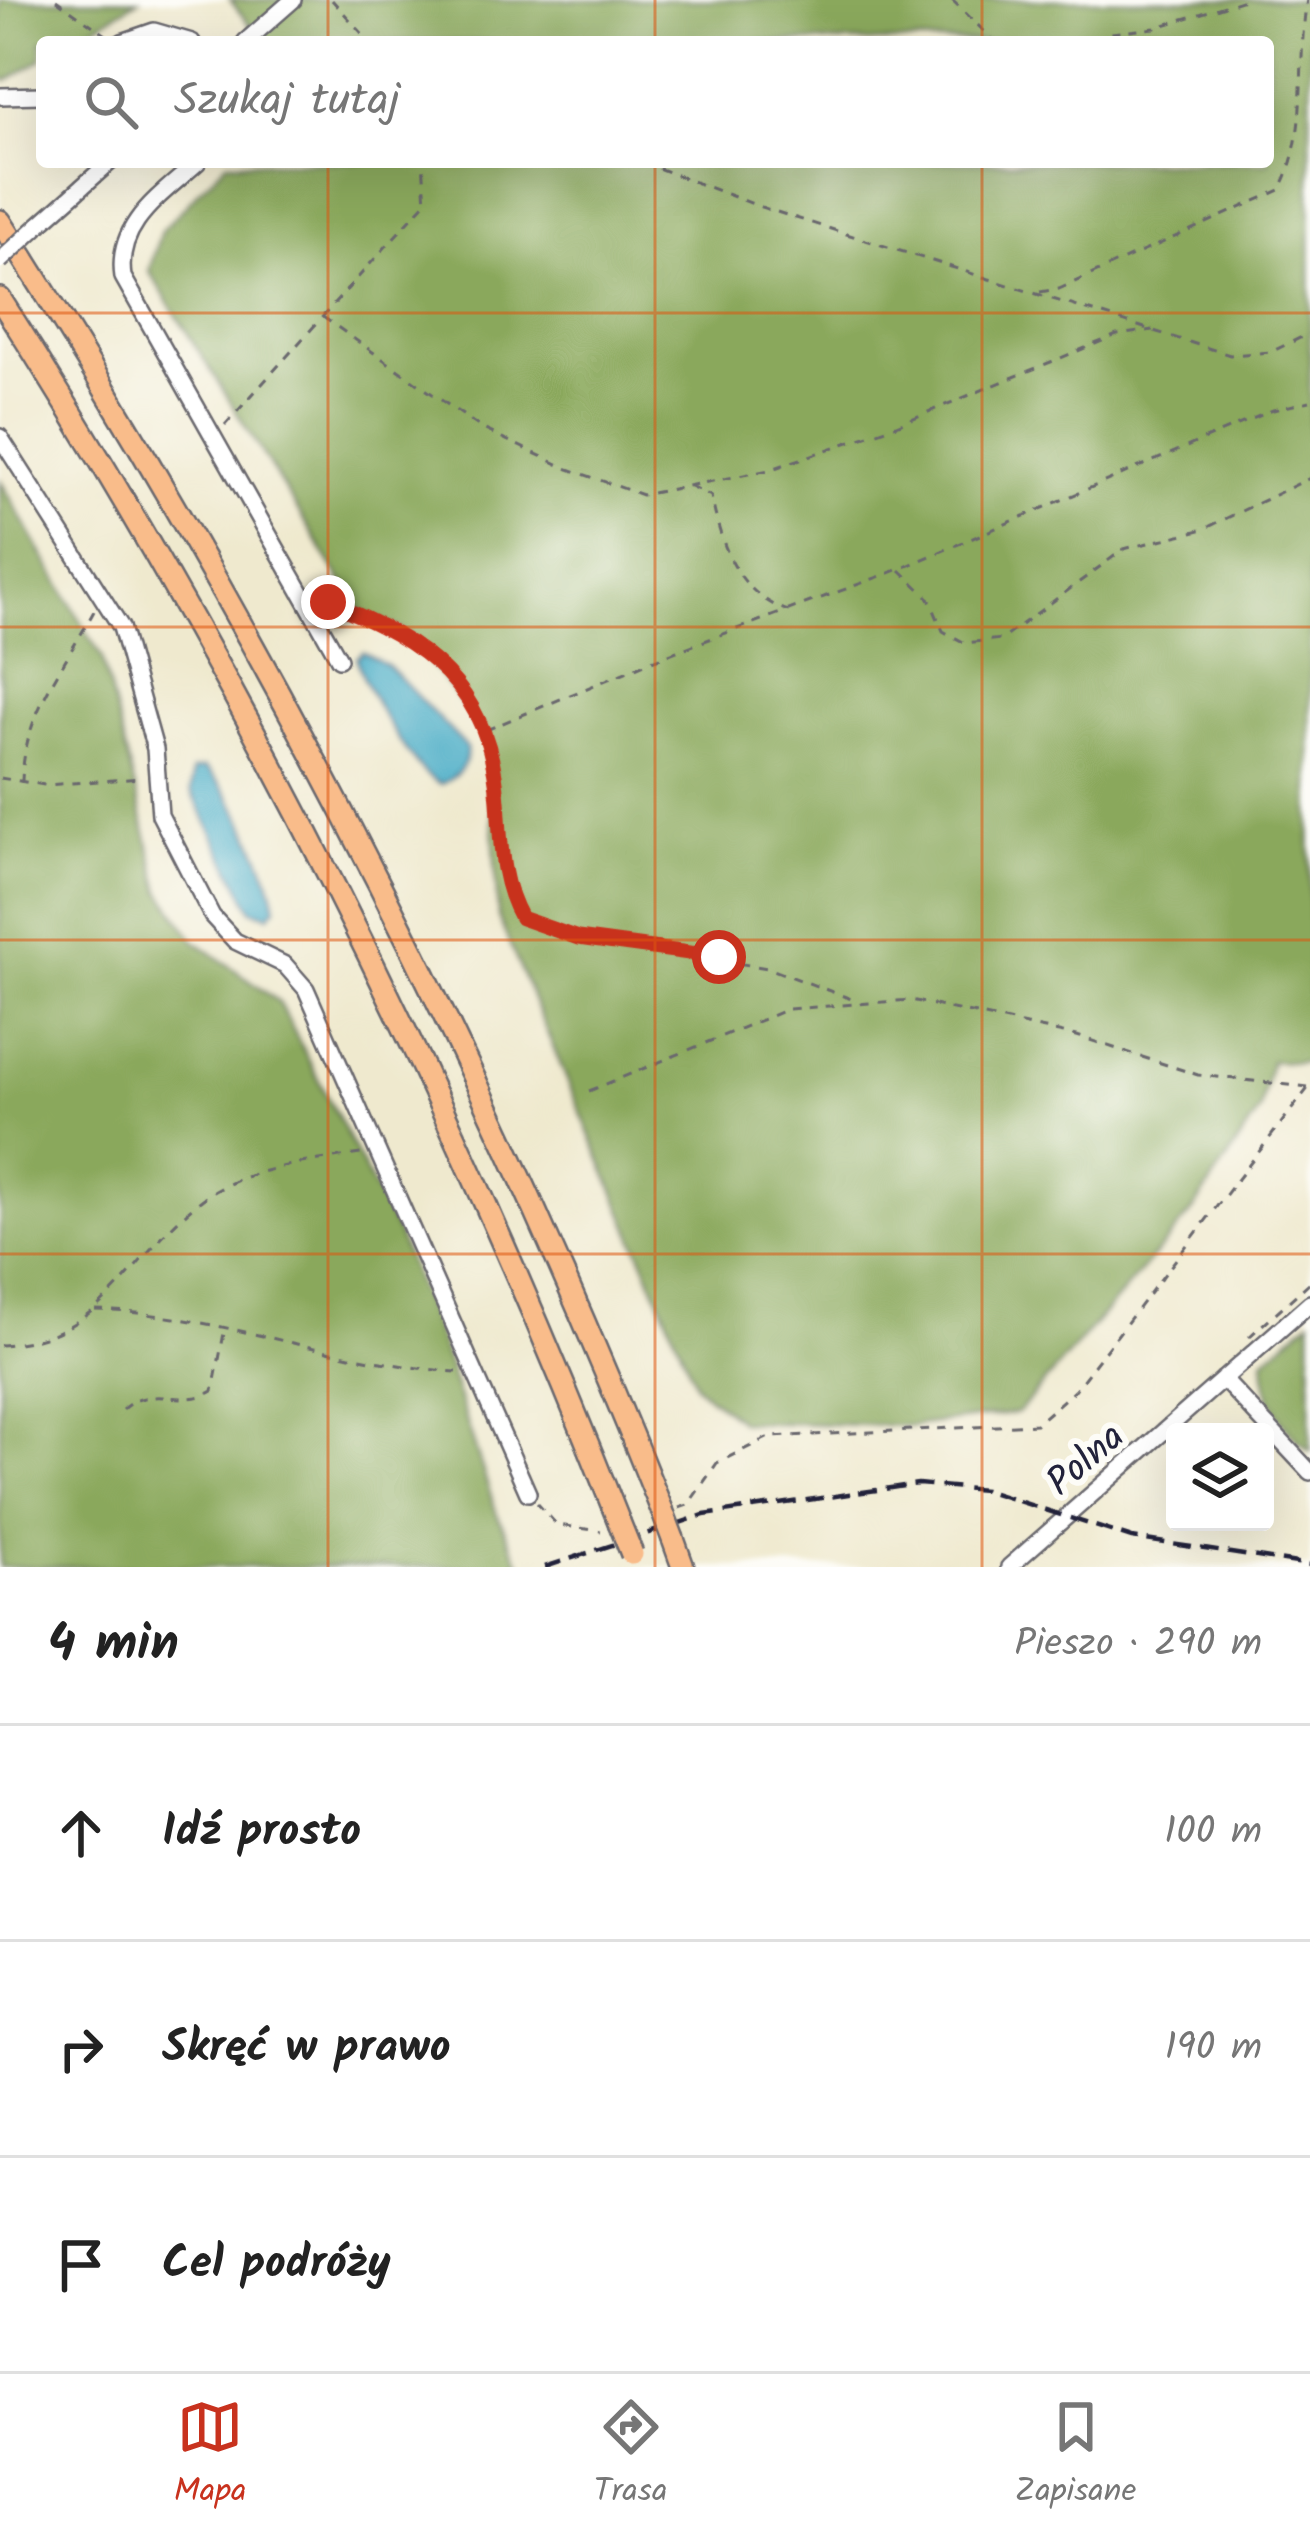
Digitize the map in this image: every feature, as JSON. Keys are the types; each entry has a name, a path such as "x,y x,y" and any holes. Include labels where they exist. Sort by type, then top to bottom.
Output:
{"highway":[{"path":"0,220 222,583 381,880 516,1163 665,1510 683,1567"},
{"path":"0,299 214,658 415,1049 495,1221 634,1560"}],"street":[{"path":"252,36 293,0"},
{"path":"138,36 154,31 171,36"},
{"path":"0,95 36,95"},
{"path":"0,261 103,168"},
{"path":"191,168 134,220 121,264 127,290 339,659"},
{"path":"0,437 103,596 130,654 155,748 160,815 212,916 236,941 297,975 528,1493"},
{"name":"Polna","path":"1009,1567 1310,1303"},
{"path":"1223,1379 1310,1472"}],"path":[{"path":"56,0 109,36"},
{"path":"332,0 365,36"},
{"path":"952,0 989,36"},
{"path":"1105,36 1155,28 1244,0"},
{"path":"1038,293 1059,290 1280,190 1291,173 1305,107 1306,0"},
{"path":"213,439 426,202 423,168"},
{"path":"658,168 761,207 1230,355 1271,352 1310,333"},
{"path":"323,316 482,428 566,469 642,495 770,470 889,428 1117,335 1153,330"},
{"path":"486,730 900,569 1273,410 1310,400"},
{"path":"900,569 929,598 943,631 965,643 1002,639 1124,549 1204,529 1310,478"},
{"path":"688,485 711,496 722,547 748,587 790,611"},
{"path":"22,783 23,749 36,708 103,596"},
{"path":"310,610 328,602 416,642 486,730 496,773 502,868 521,918 578,938 769,968 854,1000"},
{"path":"0,778 22,783 155,777"},
{"path":"589,1091 788,1010 854,1000 956,1006 1077,1036 1198,1075 1310,1087"},
{"path":"665,1510 688,1505 717,1463 769,1437 1036,1424 1075,1390 1310,1087"},
{"path":"0,1345 60,1334 94,1310 202,1200 277,1168 379,1151"},
{"path":"94,1310 170,1314 358,1360 478,1373"},
{"path":"122,1410 143,1395 200,1399 213,1390 225,1326"},
{"path":"528,1493 557,1525 594,1533 616,1525"}],"green space":[{"path":"0,0 138,0 80,36 36,36 36,63 7,81 0,76"},
{"path":"230,0 1310,0 1310,1063 1271,1061 1260,1110 1192,1212 1018,1413 911,1426 741,1422 697,1387 498,917 488,738 407,632 360,611 149,271 161,231 221,168 1274,168 1274,36 258,36"},
{"path":"0,480 102,658 161,891 194,940 279,1002 397,1233 442,1347 497,1514 522,1567 0,1567"},
{"path":"1310,1320 1310,1451 1276,1410 1264,1359"}],"water":[{"path":"363,652 388,666 466,747 464,765 452,778 441,784 430,778 404,748 361,671 357,658"},
{"path":"204,768 227,793 258,852 276,907 269,915 252,910 191,791 192,771"}],"railway":[{"path":"545,1567 704,1515 918,1484 984,1490 1132,1538 1310,1565"}],"route":[{"path":"328,602 416,642 462,694 486,730 496,773 502,868 509,898 521,918 578,938 719,957"}]}
